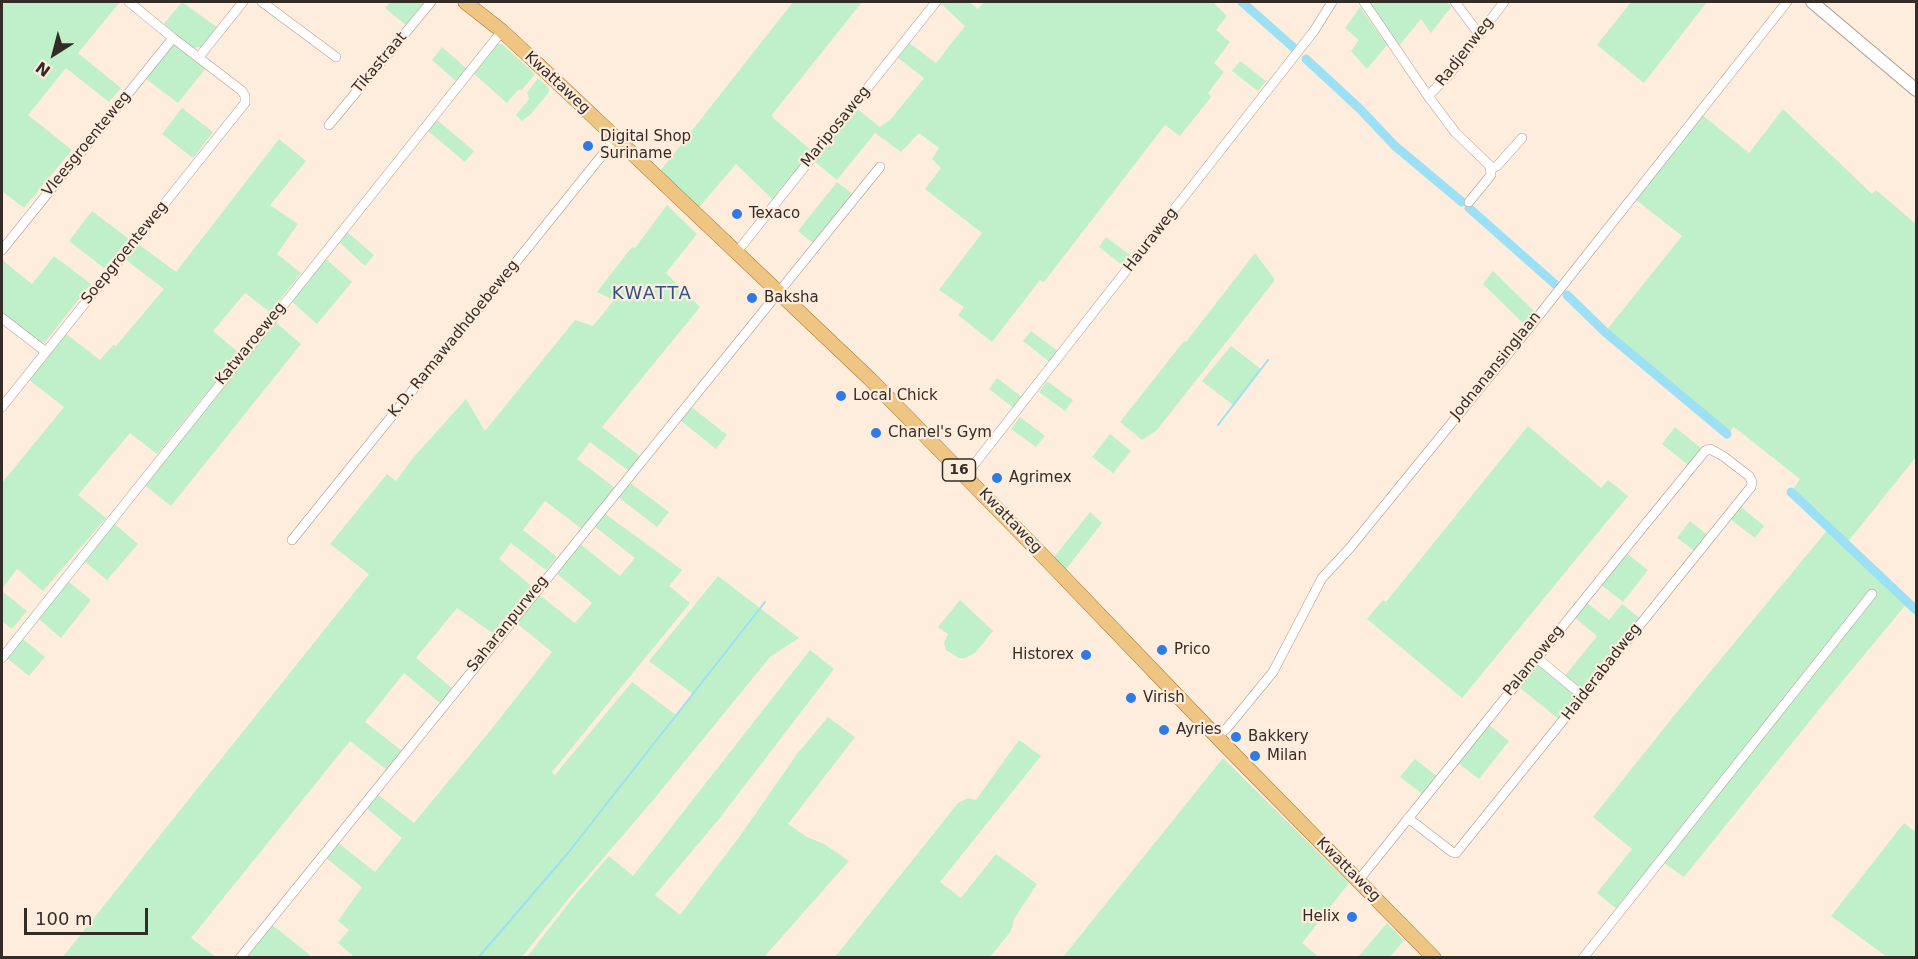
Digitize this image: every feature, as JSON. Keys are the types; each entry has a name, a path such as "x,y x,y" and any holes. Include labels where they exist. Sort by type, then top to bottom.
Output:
{"main road":[{"name":"Kwattaweg","path":"465,2 502,31 870,379 1434,957"}],"street":[{"path":"129,2 172,38 200,57 243,2"},
{"path":"262,2 336,57"},
{"name":"Tikastraat","path":"329,125 431,2"},
{"name":"Mariposaweg","path":"735,253 936,2"},
{"name":"Hauraweg","path":"966,476 1314,31 1332,2"},
{"name":"Radjenweg","path":"1364,2 1428,96 1448,76 1504,2"},
{"path":"1455,2 1479,34"},
{"name":"Jodnanansinglaan","path":"1217,737 1273,672 1322,578 1528,328 1787,2"},
{"path":"1812,2 1917,90"},
{"name":"Katwaroeweg","path":"2,658 502,31"},
{"name":"Vleesgroenteweg","path":"2,250 172,38"},
{"name":"Soepgroenteweg","path":"2,407 245,103 242,91 200,57"},
{"path":"1428,96 1455,132 1490,165 1491,175 1469,202"},
{"name":"K.D. Ramawadhdoebeweg","path":"292,540 348,467 388,422 434,361 483,304 616,138"},
{"path":"1491,169 1497,166 1522,138"},
{"name":"Saharanpurweg","path":"240,957 880,167"},
{"path":"2,318 46,352"},
{"name":"Palamoweg","path":"1358,881 1705,451 1710,449 1715,451"},
{"name":"Haiderabadweg","path":"1408,818 1456,853 1751,487 1752,482 1749,476 1715,451"},
{"path":"1583,957 1872,594"},
{"path":"1537,658 1583,696"}],"green space":[{"path":"2,2 120,2 78,53 121,88 109,102 66,68 28,115 72,150 24,208 2,191"},
{"path":"182,2 218,28 201,47 193,48 163,25"},
{"path":"391,2 426,2 407,26 385,8"},
{"path":"793,2 862,2 771,116 812,151 773,200 736,164 695,212 657,175"},
{"path":"939,2 969,2 978,9 984,2 1213,2 1227,16 1216,30 1230,42 1214,63 1224,72 1208,93 1211,97 1180,136 1165,125 1044,282 1040,280 992,342 958,315 964,307 939,290 982,233 925,189 941,168 932,159 939,148 919,133 901,152 875,133 837,180 814,161 856,108 880,127 891,119 924,78 897,57 908,42 936,63 965,26"},
{"path":"1367,2 1447,2 1451,7 1431,33 1421,19 1399,46"},
{"path":"1631,2 1707,2 1644,83 1597,45"},
{"path":"1360,7 1387,45 1367,69 1351,51 1359,40 1345,28"},
{"path":"172,42 206,68 178,103 141,75"},
{"path":"498,44 502,44 535,74 507,103 472,72"},
{"path":"442,47 467,69 457,82 432,60"},
{"path":"1240,61 1266,81 1258,91 1232,71"},
{"path":"538,78 549,88 549,92 531,114 522,121 516,115 529,99 527,93"},
{"path":"182,108 213,132 193,158 162,134"},
{"path":"1783,109 1872,194 1876,190 1916,224 1916,457 1846,544 1908,602 1684,877 1658,859 1618,910 1597,893 1632,849 1593,817 1829,528 1791,492 1800,479 1734,427 1727,434 1605,332 1682,236 1635,199 1701,114 1749,153"},
{"path":"437,120 474,151 465,162 428,131"},
{"path":"279,139 306,161 270,205 298,224 277,254 301,273 270,312 245,293 213,331 239,353 157,454 130,433 78,495 106,518 43,591 17,569 2,589 2,483 64,407 24,376 61,330 100,360 113,345 116,346 164,289 125,259 137,243 176,272"},
{"path":"837,182 854,195 814,244 798,231"},
{"path":"667,205 697,234 666,273 700,307 602,427 641,457 629,471 590,442 577,459 615,488 582,529 545,501 523,530 557,557 546,570 511,543 499,559 534,588 495,635 457,608 416,658 452,688 440,703 404,673 365,722 402,751 387,770 350,741 191,938 216,957 62,958 369,574 330,544 387,474 396,481 413,458 466,399 485,431 575,320 593,326 614,300 597,292 632,247 635,248"},
{"path":"92,211 129,239 104,268 69,241"},
{"path":"346,231 374,255 365,266 338,241"},
{"path":"1106,237 1130,255 1122,265 1099,247"},
{"path":"1255,253 1275,280 1157,430 1142,440 1120,422"},
{"path":"54,256 91,284 45,342 42,342 37,341 2,312 2,260 32,284"},
{"path":"325,258 352,282 317,324 290,300"},
{"path":"1493,271 1535,312 1525,325 1483,284"},
{"path":"273,320 301,344 171,506 142,483"},
{"path":"1031,331 1059,352 1051,363 1023,341"},
{"path":"1231,346 1261,369 1233,405 1202,381"},
{"path":"997,378 1022,397 1014,408 989,389"},
{"path":"1047,381 1073,400 1065,411 1039,392"},
{"path":"690,406 727,435 716,449 680,420"},
{"path":"1020,417 1045,436 1036,447 1011,429"},
{"path":"1528,426 1601,488 1608,480 1628,496 1462,698 1367,619 1383,600 1386,602"},
{"path":"1675,427 1701,448 1688,465 1662,444"},
{"path":"1110,434 1131,451 1113,473 1092,457"},
{"path":"629,482 669,512 657,527 618,497"},
{"path":"1740,506 1764,526 1755,538 1730,519"},
{"path":"1090,512 1102,523 1063,573 1051,561"},
{"path":"604,513 682,570 669,586 690,603 552,772 555,775 632,682 676,715 693,694 649,661 718,576 799,638 770,657 522,957 354,957 338,943 349,930 338,921 362,887 325,857 337,842 375,872 402,838 365,807 376,793 414,823 494,726 552,652 514,621 537,593 575,623 592,603 555,572 579,543 620,576 635,558 594,526"},
{"path":"110,520 138,544 107,580 79,557"},
{"path":"1690,521 1709,536 1696,552 1677,538"},
{"path":"1625,552 1648,570 1623,602 1600,584"},
{"path":"63,577 91,600 61,638 33,614"},
{"path":"2,591 27,611 12,629 2,621"},
{"path":"960,600 993,631 975,653 965,658 959,658 946,650 944,643 948,634 938,627"},
{"path":"1586,602 1609,620 1622,604 1641,619 1586,689 1580,689 1564,677 1597,636 1574,617"},
{"path":"17,634 45,657 29,676 2,654"},
{"path":"810,650 834,669 719,819 655,895 680,915 740,836 797,754 828,717 855,737 788,824 849,861 764,957 527,957 609,856 633,876"},
{"path":"1539,664 1576,695 1577,698 1560,720 1519,687"},
{"path":"1489,725 1509,741 1479,779 1458,763"},
{"path":"1019,740 1041,756 940,882 961,898 996,854 1037,884 1014,919 1011,931 990,957 835,957 958,803 968,798 976,800"},
{"path":"1223,758 1349,883 1302,943 1319,957 1063,957"},
{"path":"1415,759 1438,777 1424,795 1400,777"},
{"path":"1904,823 1916,832 1916,957 1887,957 1831,916"},
{"path":"1387,923 1404,940 1390,957 1358,957"},
{"path":"271,924 310,955 308,958 245,958"}],"waterway":[{"path":"1242,2 1294,48"},
{"path":"1306,59 1360,109 1395,146 1462,202"},
{"path":"1469,208 1556,285"},
{"path":"1567,295 1605,332 1727,434"},
{"path":"1218,425 1268,360"},
{"path":"1791,492 1916,610"},
{"path":"478,958 568,853 765,602"}],"place":[{"name":"Digital Shop Suriname","path":"588,146"},
{"name":"Texaco","path":"737,214"},
{"name":"Baksha","path":"752,298"},
{"name":"Local Chick","path":"841,396"},
{"name":"Chanel's Gym","path":"876,433"},
{"name":"Agrimex","path":"997,478"},
{"name":"Prico","path":"1162,650"},
{"name":"Historex","path":"1086,655"},
{"name":"Virish","path":"1131,698"},
{"name":"Ayries","path":"1164,730"},
{"name":"Bakkery","path":"1236,737"},
{"name":"Milan","path":"1255,756"},
{"name":"Helix","path":"1352,917"}],"district":[{"name":"KWATTA","path":"652,294"}]}
